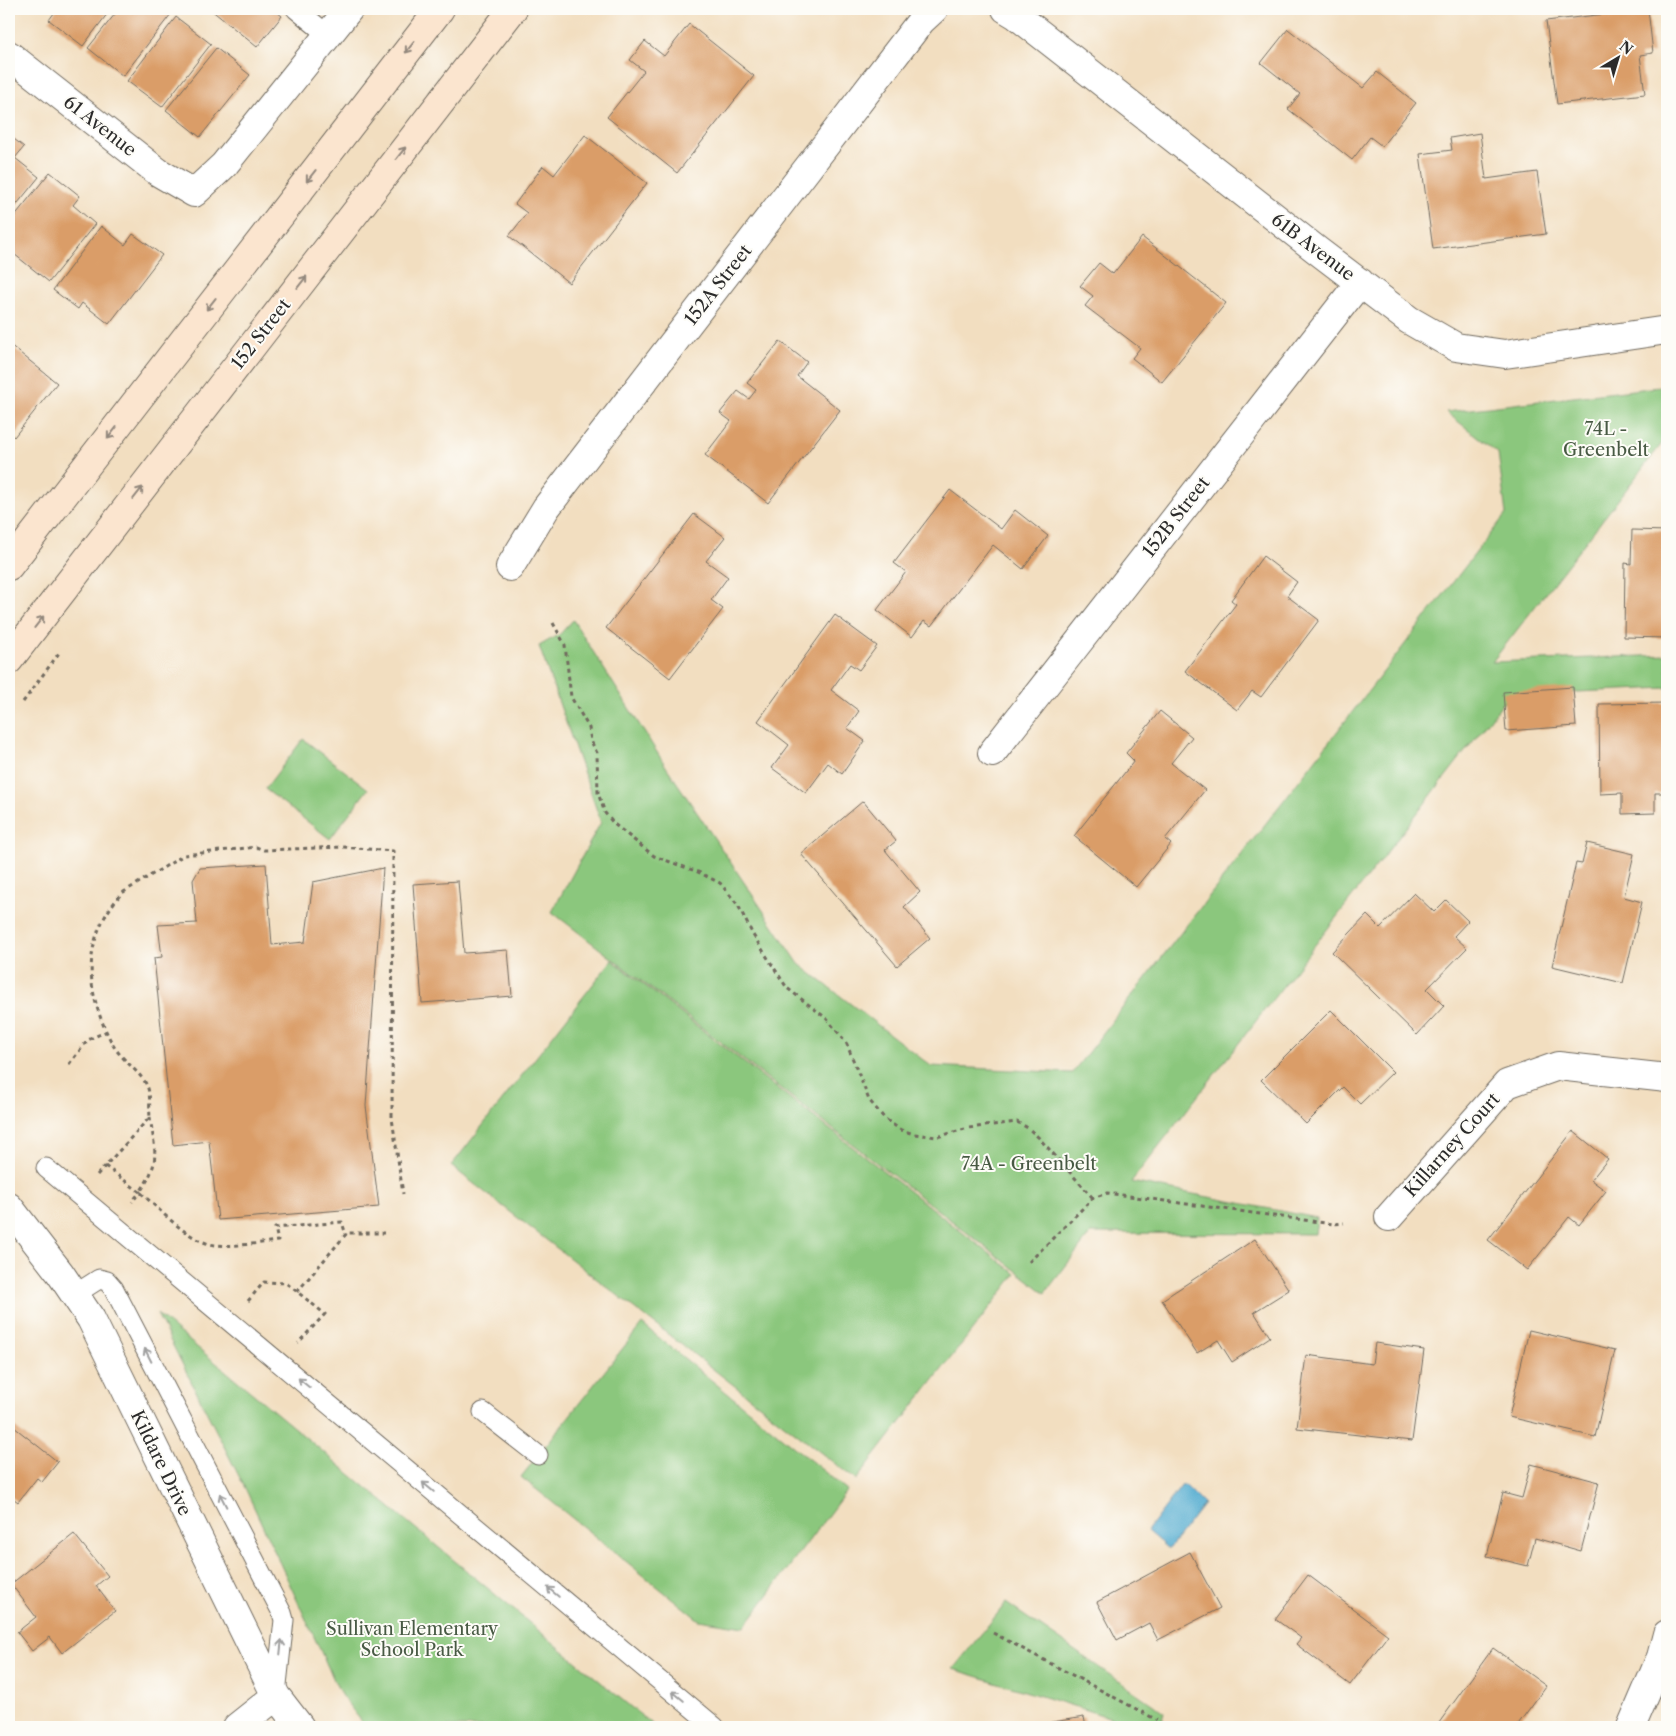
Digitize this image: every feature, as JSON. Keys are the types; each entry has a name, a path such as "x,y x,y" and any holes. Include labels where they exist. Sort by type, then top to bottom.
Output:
{"main road":[{"path":"9,566 440,9"},
{"name":"152 Street","path":"9,660 513,9"}],"street":[{"path":"329,36 349,9"},
{"name":"152A Street","path":"510,568 546,508 921,21 934,9"},
{"name":"61B Avenue","path":"1006,9 1016,14 1318,252 1409,320 1456,347 1505,354 1667,330"},
{"name":"61 Avenue","path":"9,55 158,172 194,193 224,165 329,36"},
{"name":"152B Street","path":"992,753 1360,282"},
{"name":"Killarney Court","path":"1389,1217 1507,1084 1558,1066 1667,1078"},
{"name":"Kildare Drive","path":"9,1207 91,1319 276,1696 300,1727"},
{"path":"1631,1727 1661,1657 1667,1634"},
{"path":"236,1727 276,1696"}],"lane":[{"path":"296,9 329,36"},
{"path":"46,1168 715,1727"},
{"path":"74,1294 99,1279 107,1281 114,1289 282,1613 284,1620 276,1696"},
{"path":"483,1412 538,1455"}],"path":[{"path":"553,624 565,645 570,698 589,728 590,741 597,753 598,793 606,813 614,824 654,856 698,872 720,883 738,906 753,935 787,988 826,1018 846,1042 869,1100 885,1119 908,1132 937,1137 968,1128 1017,1122 1028,1128 1039,1138 1093,1198"},
{"path":"130,1204 150,1177 156,1159 147,1086 122,1060 97,1008 90,969 94,942 100,925 122,893 179,857 256,847 264,850 343,847 393,851 392,1118 402,1194"},
{"path":"69,1064 88,1040 107,1031"},
{"path":"92,1180 150,1117"},
{"path":"105,1166 140,1192 196,1239 214,1245 278,1241 275,1228 342,1222 346,1235"},
{"path":"1029,1262 1093,1198 1107,1193 1333,1224 1344,1223"},
{"path":"297,1292 347,1233 384,1233"},
{"path":"247,1302 264,1282 286,1283 325,1314 295,1345"},
{"path":"993,1633 1157,1720"}],"green space":[{"name":"74A - Greenbelt","path":"1667,386 1667,437 1492,662 1667,655 1667,688 1509,695 1131,1182 1317,1218 1315,1234 1091,1233 1045,1293 552,912 601,822 539,646 560,634 573,620 667,768 799,964 931,1066 1072,1073 1506,514 1498,453 1446,412"},
{"path":"303,739 368,789 330,839 265,789"},
{"path":"612,960 1016,1274 856,1480 451,1166"},
{"name":"Sullivan Elementary School Park","path":"157,1314 655,1727 366,1727 341,1695 246,1490"},
{"path":"642,1324 847,1490 744,1627 699,1620 521,1477"},
{"path":"1006,1603 1165,1713 1161,1727 1141,1727 953,1669"}],"water":[{"path":"1182,1485 1185,1485 1204,1504 1170,1548 1167,1548 1147,1531"}],"building":[{"path":"57,9 111,9 83,46 49,20"},
{"path":"119,9 164,9 171,14 123,76 88,48"},
{"path":"210,9 273,9 282,16 257,47"},
{"path":"1648,9 1653,53 1640,55 1645,94 1557,104 1546,21"},
{"path":"176,17 211,44 162,107 127,81"},
{"path":"689,24 754,76 677,173 607,117 644,71 630,60 645,41 664,56"},
{"path":"1288,29 1363,88 1377,72 1416,103 1382,146 1370,137 1352,160 1288,109 1300,94 1261,63"},
{"path":"216,48 250,75 200,137 166,110"},
{"path":"1480,133 1486,179 1537,172 1546,234 1433,249 1420,154 1452,150 1450,138"},
{"path":"9,135 24,147 15,158 39,177 9,214"},
{"path":"585,135 647,183 569,283 509,236 527,213 515,204 543,166 554,175"},
{"path":"50,172 80,196 73,205 95,224 49,282 9,250 9,223"},
{"path":"101,226 125,245 133,234 162,255 109,324 82,303 78,309 53,290"},
{"path":"1142,237 1226,303 1162,382 1132,358 1140,348 1085,306 1093,296 1080,286 1099,263 1113,274"},
{"path":"780,341 807,362 797,376 840,410 768,503 705,455 731,421 720,413 738,391 749,399 756,390 747,383"},
{"path":"9,344 57,383 14,437 9,432"},
{"path":"950,490 1001,529 1015,510 1048,536 1023,569 993,545 931,626 924,621 912,637 877,610 906,572 894,563"},
{"path":"694,514 725,537 706,561 728,577 711,600 723,609 670,678 606,628"},
{"path":"1632,530 1667,531 1667,638 1624,637 1625,563 1631,564"},
{"path":"1263,556 1297,582 1287,596 1319,620 1261,697 1252,691 1237,710 1185,671 1236,604 1231,600"},
{"path":"835,615 877,646 859,670 850,664 831,690 859,711 847,728 865,741 842,774 828,763 806,793 772,768 789,745 758,721"},
{"path":"1573,687 1576,726 1506,731 1503,692"},
{"path":"1667,703 1667,793 1655,793 1655,813 1622,814 1622,793 1600,794 1599,704"},
{"path":"1160,711 1192,737 1171,763 1205,790 1165,839 1171,844 1136,887 1074,836 1134,761 1126,753"},
{"path":"863,801 896,841 885,850 920,892 904,907 930,938 897,966 801,854"},
{"path":"1587,843 1634,854 1624,897 1642,902 1623,983 1552,966 1576,863 1582,864"},
{"path":"266,864 272,945 305,942 313,882 383,868 366,1106 379,1207 218,1220 209,1141 173,1145 154,958 162,957 158,925 197,923 193,880 200,868"},
{"path":"458,881 464,953 508,950 512,996 422,1003 413,884"},
{"path":"1414,893 1434,912 1446,900 1468,921 1454,936 1467,948 1427,989 1444,1006 1417,1035 1332,952 1367,915 1380,928"},
{"path":"1331,1010 1393,1072 1360,1104 1343,1087 1306,1124 1261,1080"},
{"path":"1573,1131 1608,1159 1591,1180 1606,1191 1579,1225 1569,1217 1527,1270 1488,1240"},
{"path":"1255,1239 1289,1290 1254,1312 1270,1337 1232,1362 1218,1340 1197,1353 1162,1300"},
{"path":"1529,1330 1615,1350 1595,1437 1509,1417"},
{"path":"1375,1343 1424,1350 1412,1441 1297,1428 1306,1355 1372,1364"},
{"path":"9,1423 58,1462 42,1482 37,1478 18,1502 9,1495"},
{"path":"1531,1464 1599,1482 1581,1551 1535,1538 1528,1566 1487,1556 1503,1493 1522,1498"},
{"path":"74,1534 108,1576 96,1586 115,1611 62,1653 50,1637 32,1651 17,1632 36,1617 11,1584"},
{"path":"1190,1552 1220,1608 1158,1640 1149,1623 1117,1640 1097,1602"},
{"path":"1308,1575 1388,1635 1350,1685 1296,1644 1301,1638 1275,1619"},
{"path":"1493,1648 1546,1686 1516,1727 1436,1727"},
{"path":"1084,1717 1086,1727 1028,1727 1028,1726"}],"park label":[{"name":"74L - Greenbelt","path":"1606,439"}]}
